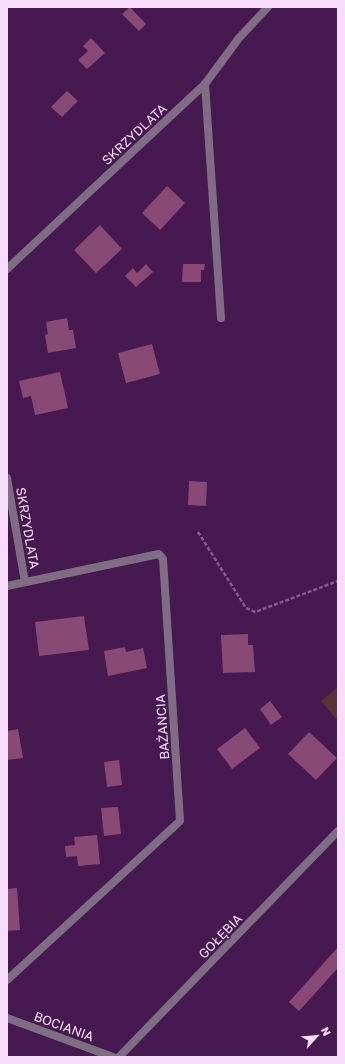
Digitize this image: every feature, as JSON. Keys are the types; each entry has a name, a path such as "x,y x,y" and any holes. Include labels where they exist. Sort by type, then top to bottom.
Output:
{"street":[{"name":"SKRZYDLATA","path":"7,270 205,84 239,38 268,7"},
{"path":"205,84 221,318"},
{"name":"SKRZYDLATA","path":"7,478 25,582"},
{"name":"BAŻANCIA","path":"7,586 159,554 163,559 180,822 7,980"},
{"name":"GOŁĘBIA","path":"119,1057 338,832"},
{"name":"BOCIANIA","path":"7,1018 113,1057"}],"path":[{"path":"198,532 246,608 255,612 338,581"}],"shaded area":[{"path":"338,687 338,721 321,701"}],"building":[{"path":"130,7 146,24 139,31 122,14"},
{"path":"91,38 105,53 87,69 78,60 88,51 83,46"},
{"path":"67,91 78,101 62,117 51,107"},
{"path":"167,186 185,203 160,230 142,213"},
{"path":"100,225 122,249 96,273 74,250"},
{"path":"146,264 153,272 136,287 125,276 133,268 137,273"},
{"path":"183,264 205,264 204,270 201,270 201,282 182,282"},
{"path":"67,318 69,330 73,330 76,348 48,353 45,335 48,334 46,322"},
{"path":"152,344 160,374 126,383 118,353"},
{"path":"60,372 68,408 35,415 31,396 23,398 19,381"},
{"path":"189,481 207,482 206,506 188,505"},
{"path":"84,616 89,650 39,656 35,622"},
{"path":"248,634 248,645 253,645 255,672 223,673 221,635"},
{"path":"125,647 126,652 143,648 147,668 108,676 104,651"},
{"path":"270,701 282,717 271,725 260,709"},
{"path":"245,728 260,748 232,769 217,749"},
{"path":"18,729 23,758 7,760 7,731"},
{"path":"309,732 337,758 316,780 288,754"},
{"path":"119,760 122,785 107,787 104,762"},
{"path":"118,807 121,834 104,836 101,808"},
{"path":"97,835 100,864 78,866 77,856 66,857 65,846 75,845 74,837"},
{"path":"17,888 20,930 7,931 7,889"},
{"path":"338,947 338,968 299,1011 289,1002"}]}
